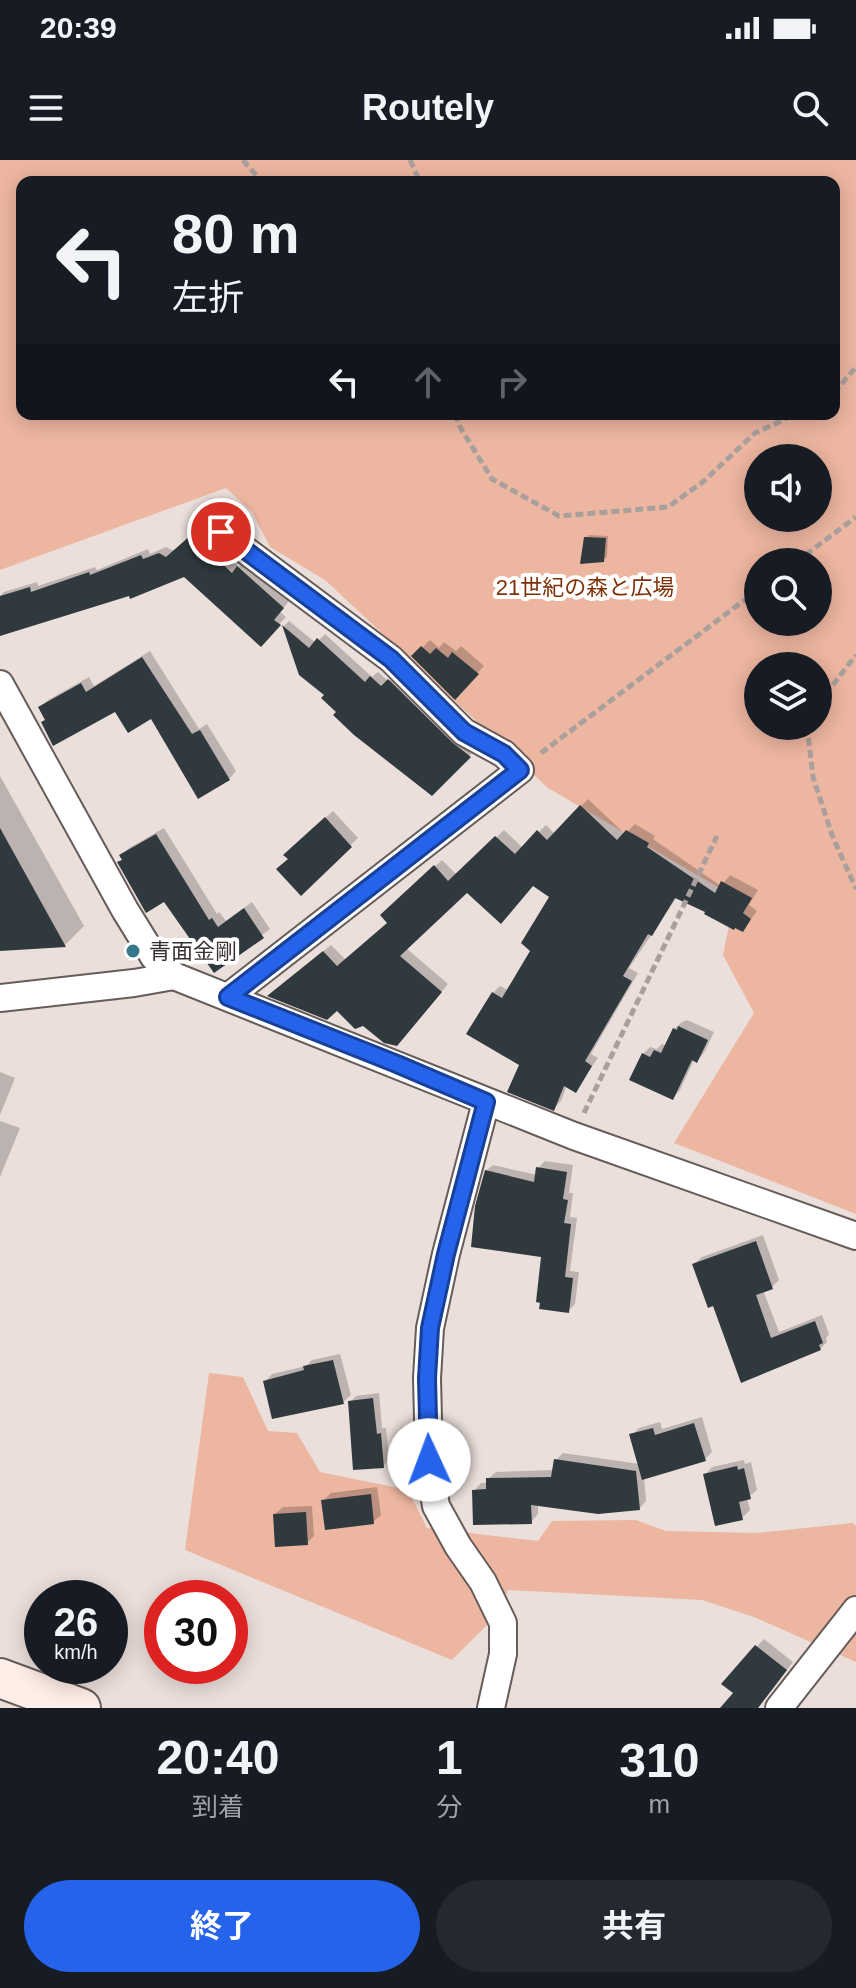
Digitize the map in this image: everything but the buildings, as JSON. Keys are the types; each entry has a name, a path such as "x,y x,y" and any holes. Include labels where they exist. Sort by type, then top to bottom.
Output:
{"street":[{"path":"221,532 391,659 464,732 504,754 520,770 228,997"},
{"path":"0,684 125,910 154,957 174,976 574,1136 856,1236"},
{"path":"0,998 174,976"},
{"path":"486,1102 430,1328 427,1378 429,1460 436,1506 483,1582 503,1623 503,1654 491,1708"},
{"path":"779,1708 856,1610"},
{"path":"0,1678 81,1708"}],"path":[{"path":"243,160 257,176"},
{"path":"840,386 856,367"},
{"path":"457,420 492,479 559,516 668,507 704,481 755,433 783,420"},
{"path":"815,548 856,517"},
{"path":"520,770 744,601"},
{"path":"832,686 856,655"},
{"path":"809,740 813,777 832,835 856,889"},
{"path":"574,1136 717,836"}],"green space":[{"name":"21世紀の森と広場","path":"0,160 856,160 856,1214 674,1143 754,1013 723,955 735,897 548,788 325,580 270,547 252,512 226,488 0,570"},
{"path":"209,1373 243,1377 268,1431 297,1433 320,1472 408,1490 427,1528 538,1541 552,1521 636,1520 666,1531 756,1533 853,1523 856,1526 856,1662 754,1617 702,1600 508,1590 499,1613 452,1660 185,1550"}],"place":[{"name":"青面金剛","path":"133,951"}],"route":[{"path":"221,532 391,659 464,732 504,754 520,770 228,997 486,1102 430,1328 427,1378 429,1460"}]}
